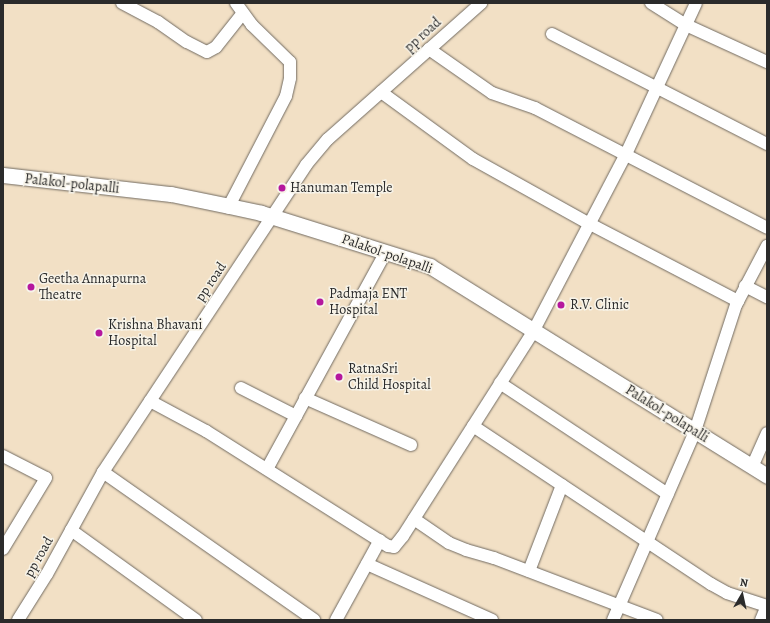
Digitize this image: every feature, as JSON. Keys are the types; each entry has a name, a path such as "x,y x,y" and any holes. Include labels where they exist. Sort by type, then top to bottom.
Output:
{"street":[{"path":"122,3 158,22 187,42 207,52 216,46 243,13"},
{"path":"229,206 286,96 290,78 290,62 252,25 236,3"},
{"name":"pp road","path":"18,620 47,574 103,472 306,165 328,139 481,3"},
{"path":"652,3 686,24 767,62"},
{"path":"150,401 206,431 388,546 394,546 414,519 534,330 626,154 696,3"},
{"path":"552,34 767,144"},
{"path":"430,49 492,93 535,108 767,228"},
{"path":"381,92 473,159 590,224 738,301"},
{"name":"Palakol-polapalli","path":"3,175 171,194 229,206 273,216 430,266 767,476"},
{"path":"613,620 695,431 738,301 745,286 766,251"},
{"path":"266,469 386,252"},
{"path":"745,286 767,297"},
{"path":"500,383 668,494"},
{"path":"241,388 296,416"},
{"path":"305,398 411,445"},
{"path":"473,426 722,590 767,606 761,620"},
{"path":"752,467 767,433"},
{"path":"3,456 46,478 3,549"},
{"path":"103,472 314,620"},
{"path":"529,571 562,484"},
{"path":"414,519 449,543 466,550 494,558 657,620"},
{"path":"71,530 196,620"},
{"path":"336,620 380,540"},
{"path":"367,564 492,620"}],"place":[{"name":"Hanuman Temple","path":"282,188"},
{"name":"Geetha Annapurna Theatre","path":"31,287"},
{"name":"Padmaja ENT Hospital","path":"320,302"},
{"name":"R.V. Clinic","path":"561,305"},
{"name":"Krishna Bhavani Hospital","path":"99,333"},
{"name":"RatnaSri Child Hospital","path":"339,377"}]}
